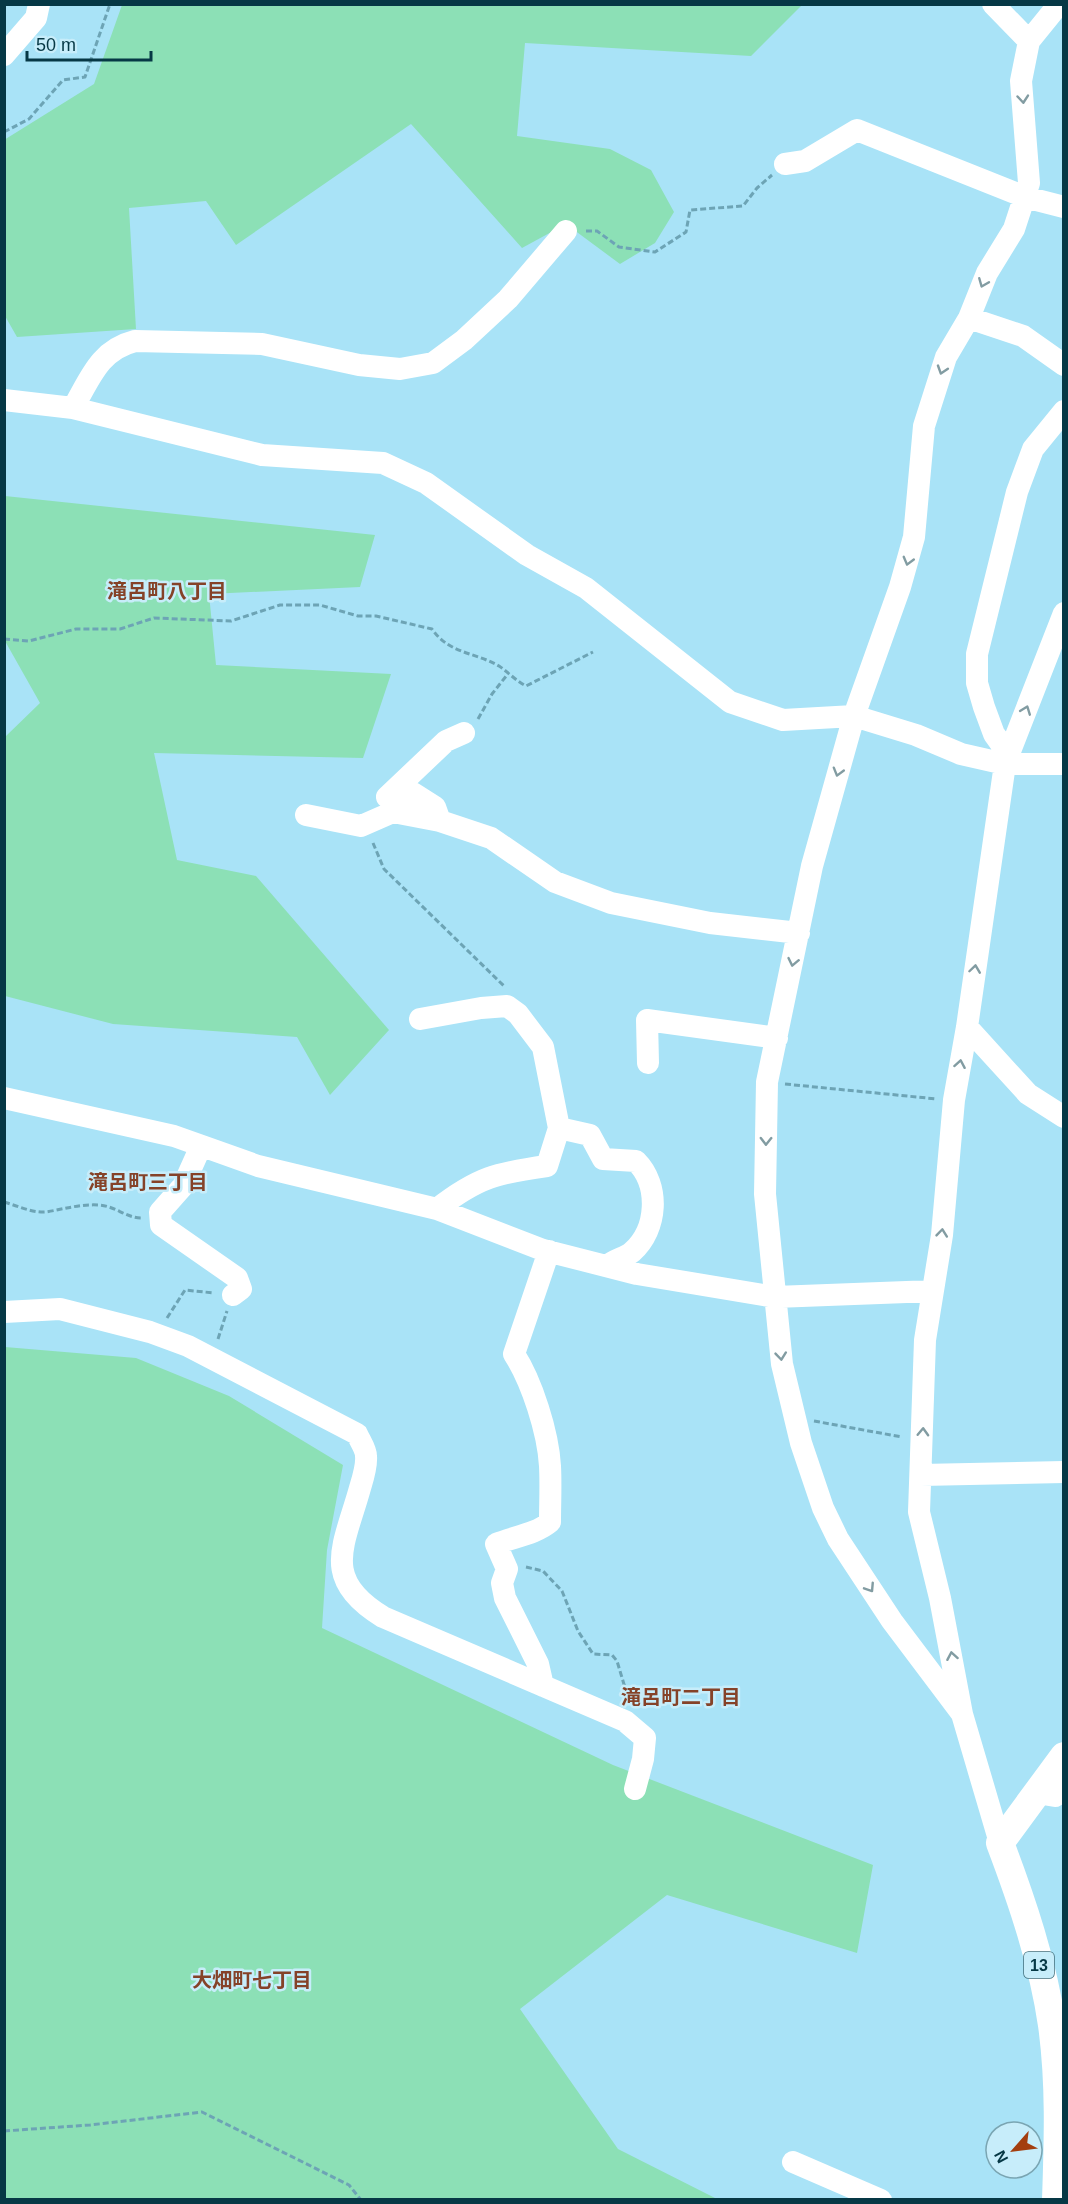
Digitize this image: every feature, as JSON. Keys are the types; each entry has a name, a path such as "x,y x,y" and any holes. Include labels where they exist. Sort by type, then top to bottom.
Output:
{"main road":[{"path":"1000,1843 1050,1791 1064,1756"},
{"name":"13","path":"1000,1843 1037,1957 1052,2024 1059,2111 1059,2182"}],"street":[{"path":"4,54 36,18 39,4"},
{"path":"993,4 1029,41"},
{"path":"962,1714 892,1621 838,1539 823,1508 795,1417 782,1364 765,1194 767,1082 812,866 854,716 900,587 914,537 924,426 946,357 969,318 987,273 1014,229 1029,183 1021,81 1029,41 1059,4"},
{"path":"785,164 805,161 857,130 1024,197 1064,207"},
{"path":"73,408 98,364 117,345 135,340 262,344 359,365 390,368 433,363 464,340 508,299 566,231"},
{"path":"969,318 1023,336 1064,365"},
{"path":"4,400 73,408 262,455 383,464 426,483 527,555 586,588 730,702 783,720 854,716 916,735 961,754 1064,764"},
{"path":"1007,760 984,707 977,683 976,654 1017,492 1033,448 1064,411"},
{"path":"1000,1843 962,1714 940,1598 920,1512 925,1340 942,1235 954,1100 1007,760 1064,613"},
{"path":"440,821 435,807 414,793 387,797 446,741 464,733"},
{"path":"306,815 361,825 393,812 440,821 490,838 555,882 611,903 710,923 799,933"},
{"path":"420,1019 481,1008 507,1006 543,1047 559,1128 547,1166 496,1173 459,1192 437,1209"},
{"path":"648,1062 647,1020 777,1038"},
{"path":"967,1027 1028,1094 1064,1117"},
{"path":"4,1098 174,1136 258,1166 437,1209 549,1251 608,1266 775,1297 933,1291"},
{"path":"559,1128 590,1135 603,1159 636,1161 644,1169 654,1198 651,1221 631,1253 616,1258 608,1266"},
{"path":"201,1146 183,1186 160,1212 161,1225 237,1278 241,1289 233,1295"},
{"path":"543,1686 538,1664 505,1598 502,1583 507,1569 496,1544 541,1530 550,1522 550,1465 547,1447 528,1378 514,1354 549,1251"},
{"path":"4,1312 60,1309 159,1335 188,1346 357,1434 366,1454 364,1473 340,1563 347,1585 361,1604 383,1617 625,1721 645,1738 643,1759 635,1789"},
{"path":"921,1475 1064,1472"},
{"path":"793,2162 880,2199"}],"path":[{"path":"4,132 29,119 63,80 84,77 110,4"},
{"path":"566,231 597,231 619,248 656,252 686,232 690,210 743,206 757,188 785,164"},
{"path":"4,639 29,641 76,629 120,629 154,618 231,621 280,605 320,605 358,616 376,616 432,629 441,643 500,667 526,686 593,651"},
{"path":"464,733 477,720 507,674"},
{"path":"369,822 374,848 384,868 510,992 512,1010"},
{"path":"767,1082 954,1100"},
{"path":"4,1202 31,1211 44,1212 70,1206 100,1204 137,1219 148,1218 161,1225"},
{"path":"159,1335 173,1305 185,1290 233,1295 217,1338 236,1372"},
{"path":"795,1417 922,1441"},
{"path":"506,1540 512,1553 528,1569 543,1570 562,1592 578,1631 593,1654 612,1654 617,1661 630,1704"},
{"path":"4,2131 90,2125 202,2112 350,2185 361,2199"}],"green space":[{"path":"122,5 802,5 751,56 525,43 517,136 610,149 651,170 674,212 655,243 620,264 566,224 522,248 411,124 236,245 206,201 129,208 136,329 17,337 5,316 4,140 94,84"},
{"path":"5,496 375,535 360,587 209,594 216,665 391,674 363,758 154,753 177,860 256,876 389,1030 330,1095 297,1037 113,1024 5,996 5,737 40,703 5,641"},
{"path":"5,1347 136,1358 229,1396 343,1465 327,1550 322,1628 613,1765 873,1865 857,1953 667,1895 520,2009 618,2149 717,2199 5,2200"}],"district":[{"name":"滝呂町八丁目","path":"167,591"},
{"name":"滝呂町三丁目","path":"148,1182"},
{"name":"滝呂町二丁目","path":"681,1697"},
{"name":"大畑町七丁目","path":"252,1980"}]}
